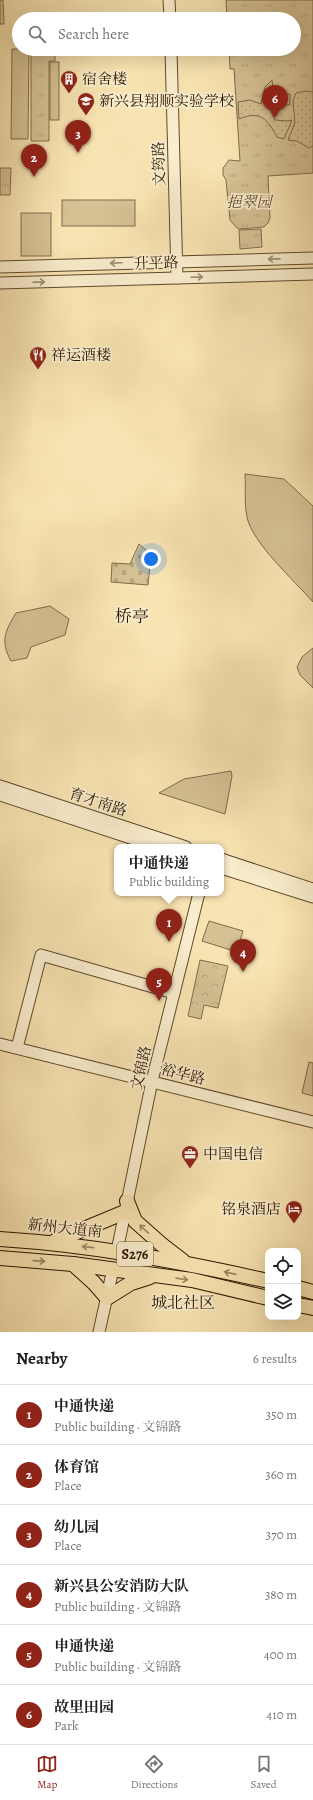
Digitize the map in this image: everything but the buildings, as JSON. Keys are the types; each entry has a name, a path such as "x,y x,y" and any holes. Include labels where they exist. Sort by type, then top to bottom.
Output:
{"main road":[{"path":"52,1242 85,1230 126,1207 135,1221 161,1244 185,1262"},
{"name":"新州大道南","path":"0,1239 52,1242 117,1251 185,1262 265,1280"},
{"name":"S276","path":"0,1258 73,1264 192,1280 265,1297"},
{"path":"73,1264 94,1283 107,1298 131,1283 157,1276"},
{"path":"301,1289 313,1292"},
{"path":"301,1306 313,1308"}],"street":[{"path":"169,0 170,12"},
{"name":"文筠路","path":"170,56 178,278"},
{"name":"升平路","path":"0,267 313,258"},
{"name":"升平路","path":"0,283 313,274"},
{"name":"育才南路","path":"0,786 177,844"},
{"name":"育才南路","path":"0,795 149,844"},
{"path":"224,860 313,889"},
{"path":"224,869 313,897"},
{"name":"文锦路","path":"117,1251 152,1082 198,896"},
{"path":"17,1048 41,955 174,993"},
{"name":"裕华路","path":"0,1044 313,1122"},
{"path":"100,1332 113,1269"}],"green space":[{"path":"0,0 3,0 4,24 0,24"},
{"name":"挹翠园","path":"226,0 313,0 313,173 268,176 270,218 264,227 238,229 230,220 226,180 223,175 223,168 229,160 240,161 234,69 230,69 229,56 301,56 301,12 227,12"},
{"path":"12,49 12,56 29,56 28,139 11,139"},
{"path":"31,56 55,56 55,61 49,61 49,141 31,141"},
{"path":"50,62 59,62 59,120 50,120"},
{"path":"272,80 274,94 290,94 290,104 284,106 273,105 271,112 275,120 292,120 284,139 277,137 270,125 258,116 253,115 239,119 238,102 250,100 261,104 265,87"},
{"path":"306,91 313,92 313,146 309,148 297,141 288,140 295,123 293,101 296,93"},
{"path":"0,168 11,168 10,195 0,195"},
{"path":"62,200 135,200 135,226 62,226"},
{"path":"21,213 51,213 51,256 21,256"},
{"path":"261,229 262,247 240,249 239,230"},
{"path":"245,474 284,479 313,506 313,602 265,550 251,527 246,512"},
{"path":"139,544 155,558 150,565 148,585 111,582 112,563 130,564"},
{"path":"50,606 69,619 65,635 31,647 27,658 11,661 6,648 5,636 16,613"},
{"path":"313,648 313,688 300,675 297,667 302,657"},
{"path":"231,771 232,776 225,814 159,793 184,779"},
{"path":"209,921 243,931 237,952 202,941"},
{"path":"200,960 228,966 218,1008 204,1005 201,1019 188,1016"},
{"path":"309,1062 313,1063 313,1096 302,1093"}],"place":[{"name":"宿舍楼","path":"69,94"},
{"name":"新兴县翔顺实验学校","path":"86,116"},
{"name":"故里田园","path":"275,118"},
{"name":"幼儿园","path":"78,153"},
{"name":"体育馆","path":"34,177"},
{"name":"祥运酒楼","path":"38,370"},
{"name":"中通快递","path":"169,942"},
{"name":"新兴县公安消防大队","path":"243,972"},
{"name":"申通快递","path":"159,1001"},
{"name":"中国电信","path":"190,1169"},
{"name":"铭泉酒店","path":"294,1224"}],"district":[{"name":"桥亭","path":"132,616"},
{"name":"城北社区","path":"183,1303"}]}
